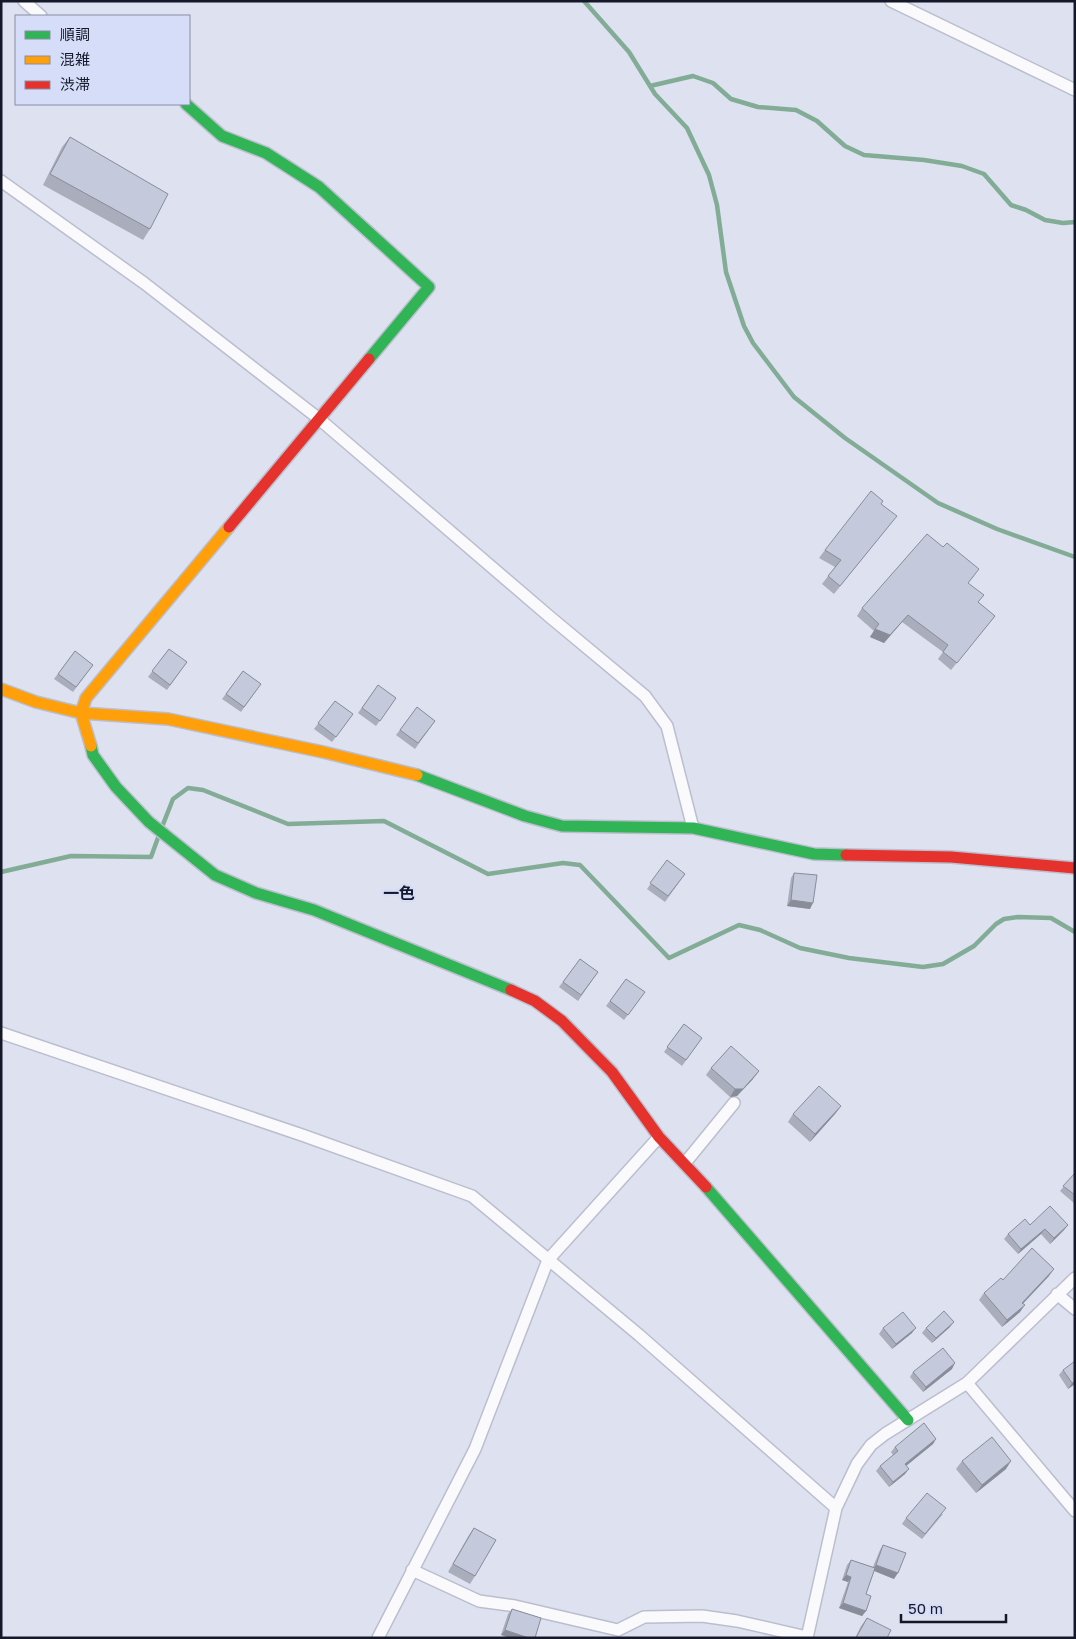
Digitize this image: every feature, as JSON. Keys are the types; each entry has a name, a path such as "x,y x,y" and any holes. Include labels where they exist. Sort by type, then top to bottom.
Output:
{"street":[{"path":"24,1 40,15"},
{"path":"891,1 1075,90"},
{"path":"187,105 222,136 266,153 320,187 429,287 86,698 81,713 93,755 116,787 149,822 214,875 235,885 314,910 496,983 535,1001 562,1021 612,1072 659,1137 685,1163 908,1420"},
{"path":"1,181 144,283 318,418 645,696 667,726 693,828"},
{"path":"1,689 36,702 81,713 168,719 323,752 431,779 524,816 562,826 693,828 814,854 951,857 1075,868"},
{"path":"1,1033 302,1135 472,1196 638,1335 836,1508"},
{"path":"685,1163 734,1103"},
{"path":"378,1638 475,1449 548,1260 659,1137"},
{"path":"412,1570 479,1601 515,1606 621,1634 644,1616 702,1616 737,1621 807,1638 836,1508 857,1464 871,1445 967,1382 1075,1278"},
{"path":"1057,1294 1075,1309"},
{"path":"967,1382 1075,1511"}],"building":[{"path":"70,137 168,194 150,229 50,174"},
{"path":"871,491 883,501 881,504 897,516 840,586 828,576 841,560 825,550"},
{"path":"927,534 943,547 947,543 979,569 968,583 984,595 978,602 995,616 957,663 943,652 948,645 908,615 890,635 875,629 879,624 862,608"},
{"path":"169,649 187,662 170,685 152,671"},
{"path":"75,651 93,665 76,687 58,674"},
{"path":"243,671 261,684 244,707 226,694"},
{"path":"378,685 396,698 380,721 362,708"},
{"path":"335,701 353,714 336,737 318,723"},
{"path":"417,707 435,721 418,743 400,730"},
{"path":"667,860 685,874 668,896 650,883"},
{"path":"794,873 817,875 813,903 791,900"},
{"path":"580,959 598,972 581,995 563,982"},
{"path":"626,979 645,992 628,1015 610,1001"},
{"path":"684,1024 702,1038 686,1060 667,1047"},
{"path":"731,1046 759,1071 743,1089 735,1089 711,1068"},
{"path":"819,1086 841,1106 815,1134 793,1114"},
{"path":"1075,1173 1075,1195 1063,1186"},
{"path":"1050,1206 1068,1225 1054,1238 1045,1229 1021,1249 1008,1234 1025,1219 1030,1225"},
{"path":"1032,1248 1054,1269 1022,1303 1025,1305 1007,1320 984,1293 1001,1278 1003,1280"},
{"path":"944,1311 954,1322 936,1338 926,1328"},
{"path":"903,1312 916,1328 896,1344 883,1328"},
{"path":"943,1348 955,1363 926,1387 913,1372"},
{"path":"1075,1361 1075,1382 1072,1383 1063,1370"},
{"path":"924,1423 936,1439 905,1464 909,1469 893,1482 880,1466 898,1451 895,1447"},
{"path":"992,1437 1011,1461 982,1485 962,1461"},
{"path":"927,1493 946,1508 925,1534 906,1518"},
{"path":"474,1528 496,1540 475,1576 453,1564"},
{"path":"883,1545 906,1553 898,1573 876,1565"},
{"path":"851,1560 875,1568 866,1594 871,1596 866,1611 843,1603 851,1577 846,1575"},
{"path":"512,1609 541,1618 535,1638 529,1638 505,1630"},
{"path":"867,1618 891,1630 887,1638 856,1638"}],"waterway":[{"path":"584,1 629,52 655,94 687,128 709,175 717,205 726,272 744,326 753,343 794,397 845,438 938,503 997,529 1075,557"},
{"path":"650,86 693,76 713,83 731,99 758,107 796,110 817,121 845,146 864,155 924,160 962,166 984,174 1011,205 1045,220 1063,223 1075,222"},
{"path":"162,827 173,799 188,788 203,790 288,824 384,821 488,874 563,863 580,865 669,958 739,925 760,930 800,948 849,958 923,967 943,964 974,946 996,924 1004,919 1018,917 1051,918 1075,932"},
{"path":"1,872 71,856 151,857 159,835"}],"traffic: fast":[{"path":"187,105 222,136 266,153 319,187 429,287 369,359"},
{"path":"91,746 93,755 116,787 149,822 215,875 256,893 314,910 511,990"},
{"path":"417,775 525,816 562,826 693,828 814,854 846,855"},
{"path":"706,1187 908,1420"}],"traffic: slow":[{"path":"91,746 81,713 86,698 229,527"},
{"path":"1,689 36,702 81,713 168,719 323,752 417,775"}],"traffic: jam":[{"path":"229,527 369,359"},
{"path":"846,855 951,857 1075,868"},
{"path":"511,990 535,1001 562,1021 612,1072 659,1137 706,1187"}],"district":[{"name":"一色","path":"399,893"}]}
